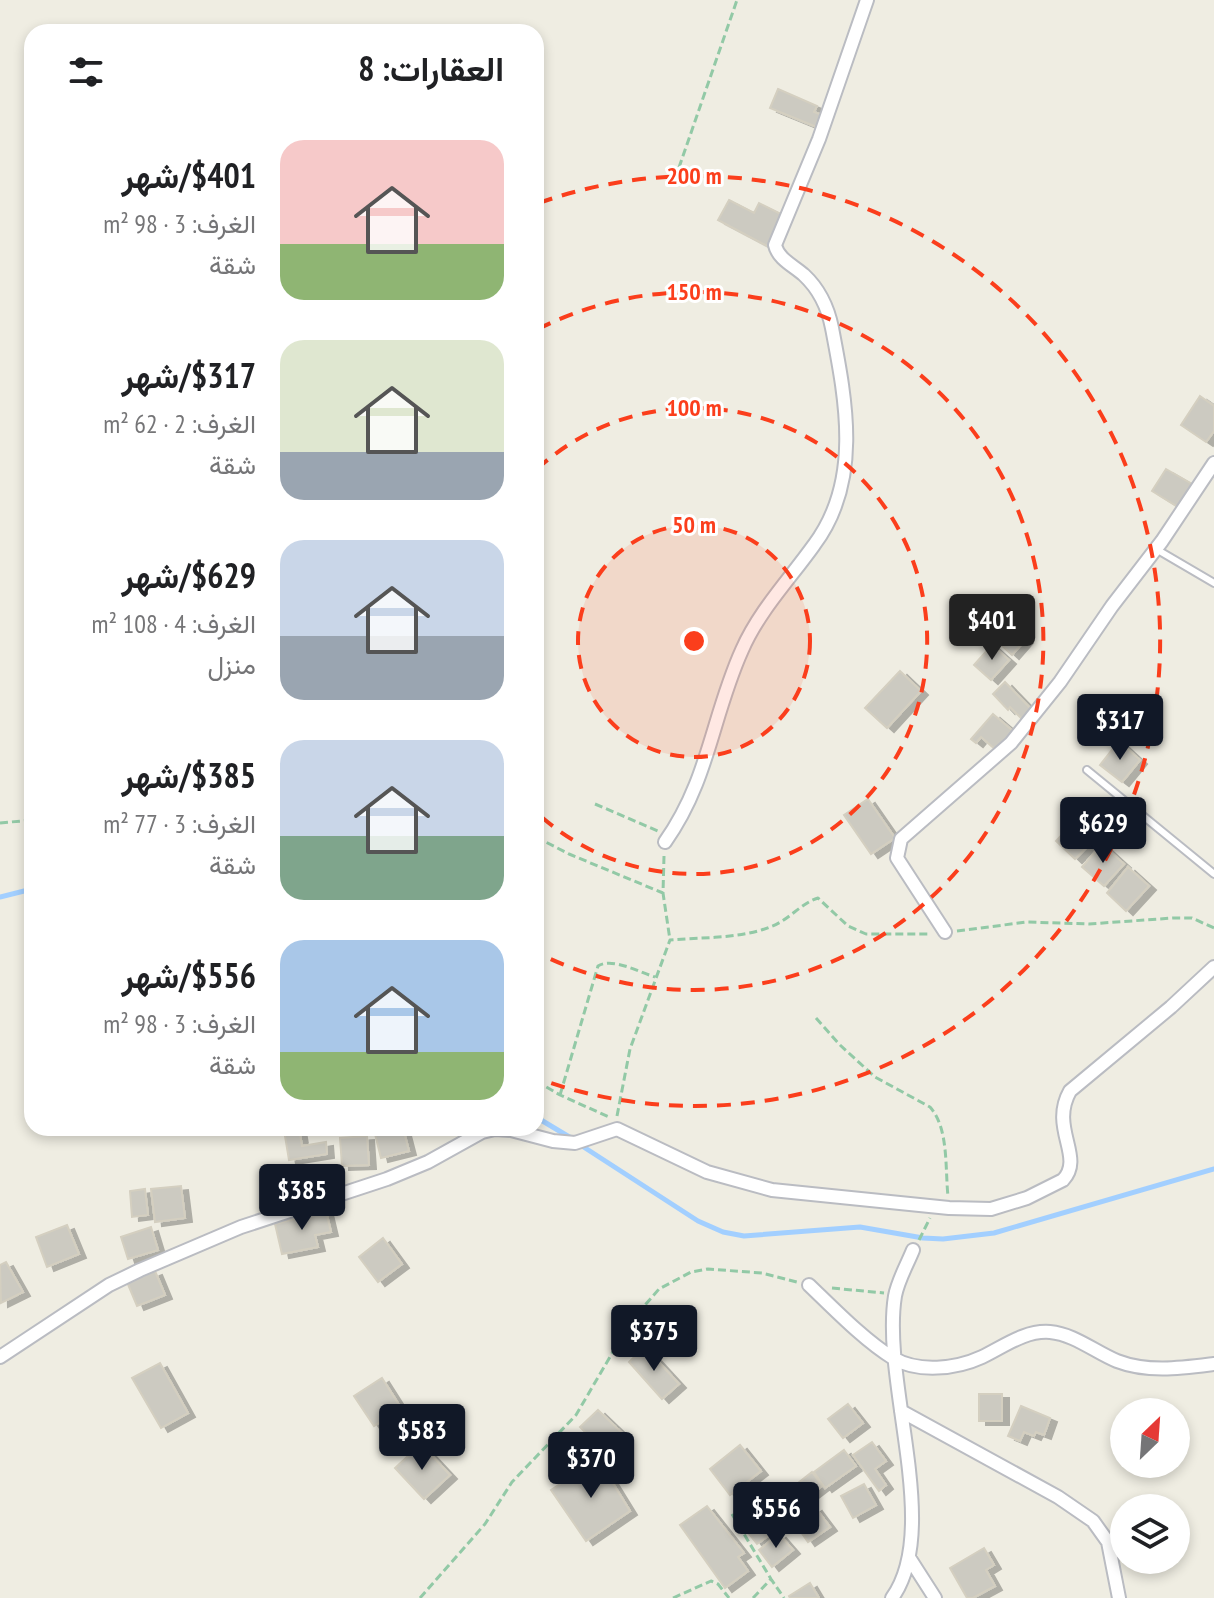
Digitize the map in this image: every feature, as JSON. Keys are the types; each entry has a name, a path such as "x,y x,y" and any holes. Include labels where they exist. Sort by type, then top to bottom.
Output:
{"street":[{"path":"665,842 685,811 700,778 742,650 767,607 821,535 844,480 847,428 829,317 812,284 777,254 775,245 819,139 867,0"},
{"path":"945,932 897,858 901,839 1011,743 1060,682 1214,463"},
{"path":"534,1136 575,1143 617,1129 681,1161 737,1182 772,1190 949,1208 991,1209 1027,1198 1063,1180 1071,1168 1061,1119 1070,1091 1214,967"},
{"path":"0,1357 109,1285 140,1270 241,1227 387,1179 428,1162 475,1136"},
{"path":"892,1598 906,1574 910,1559 911,1501 894,1359 895,1294 913,1250"},
{"path":"809,1285 894,1359 919,1366 939,1368 974,1361 1038,1332 1065,1334 1101,1354 1138,1367 1155,1369 1214,1364"},
{"path":"901,1411 1058,1497 1093,1521 1108,1542 1119,1598"},
{"path":"910,1559 935,1598"}],"lane":[{"path":"1156,549 1214,583"},
{"path":"1087,770 1214,874"}],"path":[{"path":"675,179 737,0"},
{"path":"544,1086 616,1120 630,1049 670,940 663,893 663,835 595,804"},
{"path":"0,823 24,821"},
{"path":"544,841 663,893"},
{"path":"670,940 731,935 768,928 818,898 848,926 866,934 919,936 1027,922 1089,924 1173,918 1201,920 1214,928"},
{"path":"560,1095 598,966 613,964 655,977"},
{"path":"816,1018 875,1077 930,1107 937,1115 943,1142 949,1208"},
{"path":"913,1250 931,1217"},
{"path":"420,1598 485,1524 512,1482 576,1415 631,1321 659,1289 691,1272 729,1268 809,1285 895,1294"},
{"path":"732,1514 784,1598"},
{"path":"753,1598 771,1579"},
{"path":"673,1598 711,1581 718,1584 729,1598"}],"building":[{"path":"778,89 817,106 814,112 825,116 819,128 770,108"},
{"path":"729,200 754,213 759,203 785,216 769,247 718,220"},
{"path":"1200,396 1214,406 1214,431 1206,442 1181,425"},
{"path":"1166,469 1192,484 1178,507 1152,491"},
{"path":"1010,625 1026,639 1012,655 996,640"},
{"path":"992,645 1009,660 991,680 974,665"},
{"path":"900,671 921,691 887,728 865,708"},
{"path":"1005,682 1033,711 1023,720 993,694"},
{"path":"993,714 1013,731 996,750 981,737 976,743 971,739"},
{"path":"1119,741 1140,760 1122,782 1100,765"},
{"path":"868,799 895,838 871,854 844,815"},
{"path":"1077,819 1096,838 1075,859 1056,841"},
{"path":"1102,844 1124,864 1104,886 1082,867"},
{"path":"1128,867 1149,886 1126,911 1107,893"},
{"path":"285,1136 300,1136 302,1146 326,1142 327,1154 289,1160"},
{"path":"367,1136 369,1165 342,1166 340,1138"},
{"path":"376,1136 405,1136 409,1151 381,1158"},
{"path":"181,1186 185,1218 155,1222 151,1189"},
{"path":"145,1189 148,1215 132,1217 130,1191"},
{"path":"326,1211 331,1232 315,1235 318,1247 282,1254 275,1224"},
{"path":"67,1225 79,1254 47,1267 36,1237"},
{"path":"151,1227 158,1250 128,1259 121,1237"},
{"path":"383,1238 402,1264 378,1282 359,1257"},
{"path":"6,1262 23,1292 1,1303 0,1265"},
{"path":"155,1271 165,1295 137,1306 127,1282"},
{"path":"645,1347 679,1384 662,1399 629,1362"},
{"path":"160,1363 188,1413 161,1428 132,1378"},
{"path":"382,1378 401,1408 374,1426 354,1396"},
{"path":"979,1394 1002,1394 1002,1421 979,1421"},
{"path":"848,1404 863,1423 843,1438 828,1419"},
{"path":"1021,1406 1050,1418 1044,1435 1036,1432 1034,1436 1024,1432 1020,1441 1008,1436"},
{"path":"598,1410 621,1432 603,1450 580,1427"},
{"path":"872,1442 886,1461 875,1469 886,1485 879,1491 853,1455"},
{"path":"421,1444 450,1475 424,1499 395,1468"},
{"path":"740,1445 761,1471 730,1495 710,1469"},
{"path":"844,1450 856,1466 825,1488 814,1472"},
{"path":"598,1459 630,1511 586,1541 551,1490"},
{"path":"812,1472 822,1486 779,1519 769,1506"},
{"path":"864,1484 876,1505 853,1518 841,1496"},
{"path":"707,1506 744,1553 738,1557 748,1571 725,1588 680,1525"},
{"path":"815,1507 830,1527 808,1542 794,1522"},
{"path":"765,1509 779,1528 757,1544 742,1525"},
{"path":"779,1534 793,1550 772,1567 759,1550"},
{"path":"984,1548 994,1565 986,1570 995,1586 967,1598 950,1568"},
{"path":"810,1583 819,1598 790,1598 789,1596"}],"waterway":[{"path":"0,897 24,891"},
{"path":"544,1122 571,1138"},
{"path":"579,1144 698,1221 723,1232 744,1236 860,1227 943,1239 994,1233 1214,1169"}]}
